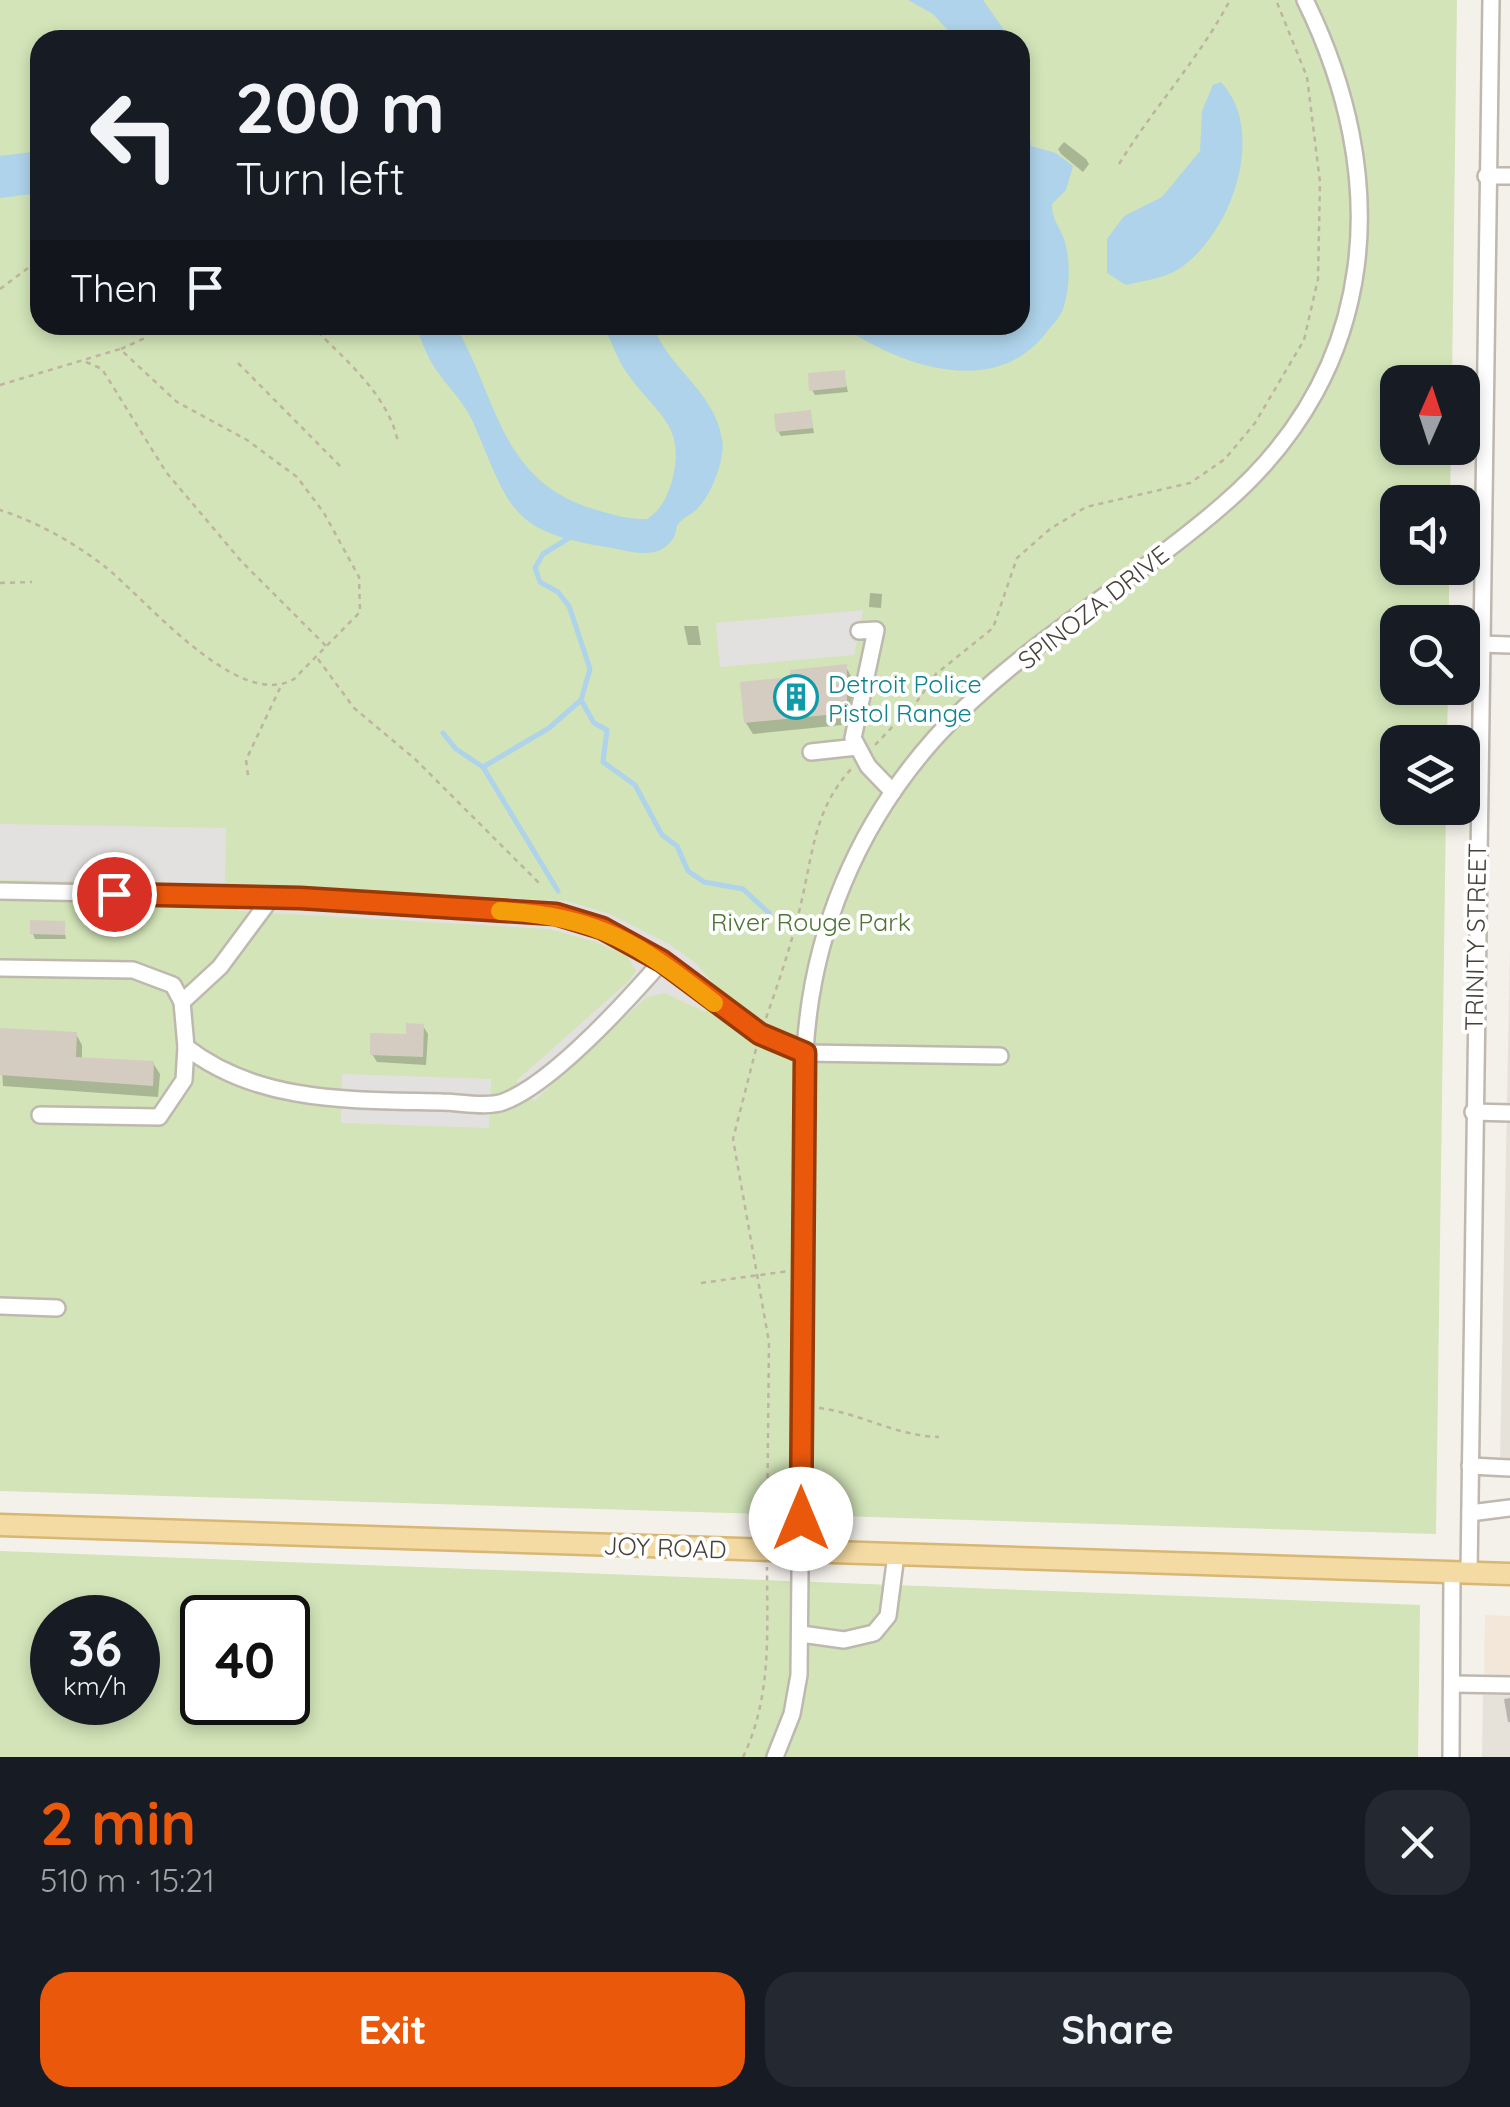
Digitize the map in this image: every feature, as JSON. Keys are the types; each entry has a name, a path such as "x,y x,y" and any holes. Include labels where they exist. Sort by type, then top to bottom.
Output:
{"main road":[{"name":"JOY ROAD","path":"0,1525 1510,1574"}],"street":[{"name":"SPINOZA DRIVE","path":"775,1757 792,1714 800,1634 805,1053 811,991 830,915 861,844 893,792 937,736 981,694 1226,502 1268,460 1307,406 1344,321 1356,268 1361,208 1357,149 1346,99 1306,0"},
{"name":"TRINITY STREET","path":"1480,605 1491,0"},
{"path":"1486,176 1510,176"},
{"path":"859,631 876,630 853,738 893,792"},
{"path":"1480,644 1510,645"},
{"name":"TRINITY STREET","path":"1451,1757 1452,1684 1470,1513 1478,705"},
{"path":"810,752 860,752"},
{"path":"114,876 114,894"},
{"path":"0,891 272,897 556,914 602,928 662,961 760,1034 805,1053 1000,1056"},
{"path":"182,1002 220,967 272,897"},
{"path":"186,1047 210,1066 302,1096 501,1103 544,1074 623,1006 662,961"},
{"path":"0,968 133,970 172,984 182,1002 184,1080 159,1117 40,1115"},
{"path":"1473,1112 1510,1113"},
{"path":"0,1306 57,1308"},
{"path":"1470,1466 1510,1468"},
{"path":"1470,1513 1510,1508"},
{"path":"800,1634 844,1640 874,1633 891,1604 896,1556"},
{"path":"1452,1684 1510,1685"}],"path":[{"path":"1120,164 1159,101 1194,60 1230,0"},
{"path":"743,1757 760,1719 766,1684 768,1342 732,1139 794,927 813,834 828,796 860,752 918,700 936,674 993,628 1017,558 1050,529 1086,507 1190,483 1225,459 1256,423 1304,340 1318,280 1320,182 1307,78 1276,0"},
{"path":"0,289 30,266"},
{"path":"321,335 365,381 394,420 398,442"},
{"path":"0,384 120,350 145,338"},
{"path":"120,350 176,402 247,440 297,477 324,512 359,577 360,612 328,648 280,686 246,760 248,775"},
{"path":"102,369 104,355"},
{"path":"84,361 102,369 166,472 240,561 328,648"},
{"path":"238,363 342,468"},
{"path":"0,510 58,535 104,566 185,641 233,673 280,686"},
{"path":"0,583 32,582"},
{"path":"317,658 354,708 415,759 542,885"},
{"path":"701,1284 803,1269"},
{"path":"802,1408 841,1412 880,1427 939,1437"}],"shaded area":[{"path":"863,610 854,655 720,667 716,623"},
{"path":"0,824 226,828 225,884 0,880"},
{"path":"242,884 567,901 610,914 669,944 696,963 720,991 705,1012 665,993 647,997 534,1101 516,1081 629,981 636,971 627,956 596,942 549,929 238,911"},
{"path":"1510,947 1510,1460 1500,1460"},
{"path":"342,1074 491,1079 489,1128 341,1123"},
{"path":"1485,1615 1510,1616 1510,1680 1484,1680"},
{"path":"1483,1695 1510,1695 1510,1757 1482,1757"}],"green space":[{"name":"River Rouge Park","path":"0,0 1457,0 1452,365 1380,365 1380,465 1451,465 1450,485 1380,485 1380,585 1449,585 1449,605 1380,605 1380,705 1448,705 1447,725 1380,725 1380,825 1446,825 1436,1534 0,1491"},
{"path":"0,1551 1420,1605 1418,1757 0,1757"}],"water":[{"path":"908,0 983,0 1004,30 948,30 933,14"},
{"path":"1221,82 1235,103 1242,128 1242,154 1228,208 1198,253 1179,269 1126,285 1107,273 1107,239 1124,216 1162,197 1200,151 1202,111 1213,85"},
{"path":"1030,139 1031,146 1056,153 1073,166 1066,190 1052,204 1069,265 1063,309 1024,354 1000,366 973,371 946,369 918,363 856,335 1030,335"},
{"path":"30,152 30,194 0,198 0,156"},
{"path":"419,335 460,335 503,431 535,476 587,507 647,519 666,497 676,461 675,445 666,421 627,373 607,335 657,335 701,393 717,422 723,447 716,476 697,509 679,523 668,545 654,552 637,553 552,534 518,512 496,477 469,414 430,360"}],"building":[{"path":"845,370 846,387 809,391 808,373"},
{"path":"811,410 813,428 776,432 774,414"},
{"name":"Detroit Police Pistol Range","path":"847,664 847,713 744,723 740,682 790,677 790,670"},
{"path":"30,920 65,921 65,935 30,934"},
{"path":"406,1023 424,1024 423,1057 370,1055 370,1033 406,1034"},
{"path":"0,1028 77,1032 76,1057 154,1061 153,1086 0,1075"}],"waterway":[{"path":"569,538 543,554 535,568 540,582 558,592 569,606 590,669 581,700 594,723 607,730 603,762 635,785 662,835 677,846 688,871 704,882 743,889 769,913"},
{"path":"483,767 549,728 581,700"},
{"path":"443,733 456,749 483,767 558,891"}],"slow traffic":[{"path":"500,911 556,914 602,928 662,961 714,1003"}],"place":[{"name":"Detroit Police Pistol Range","path":"796,697"}],"route":[{"path":"114,894 300,898 556,914 602,928 662,961 712,1002 760,1034 805,1053 801,1519"}]}
